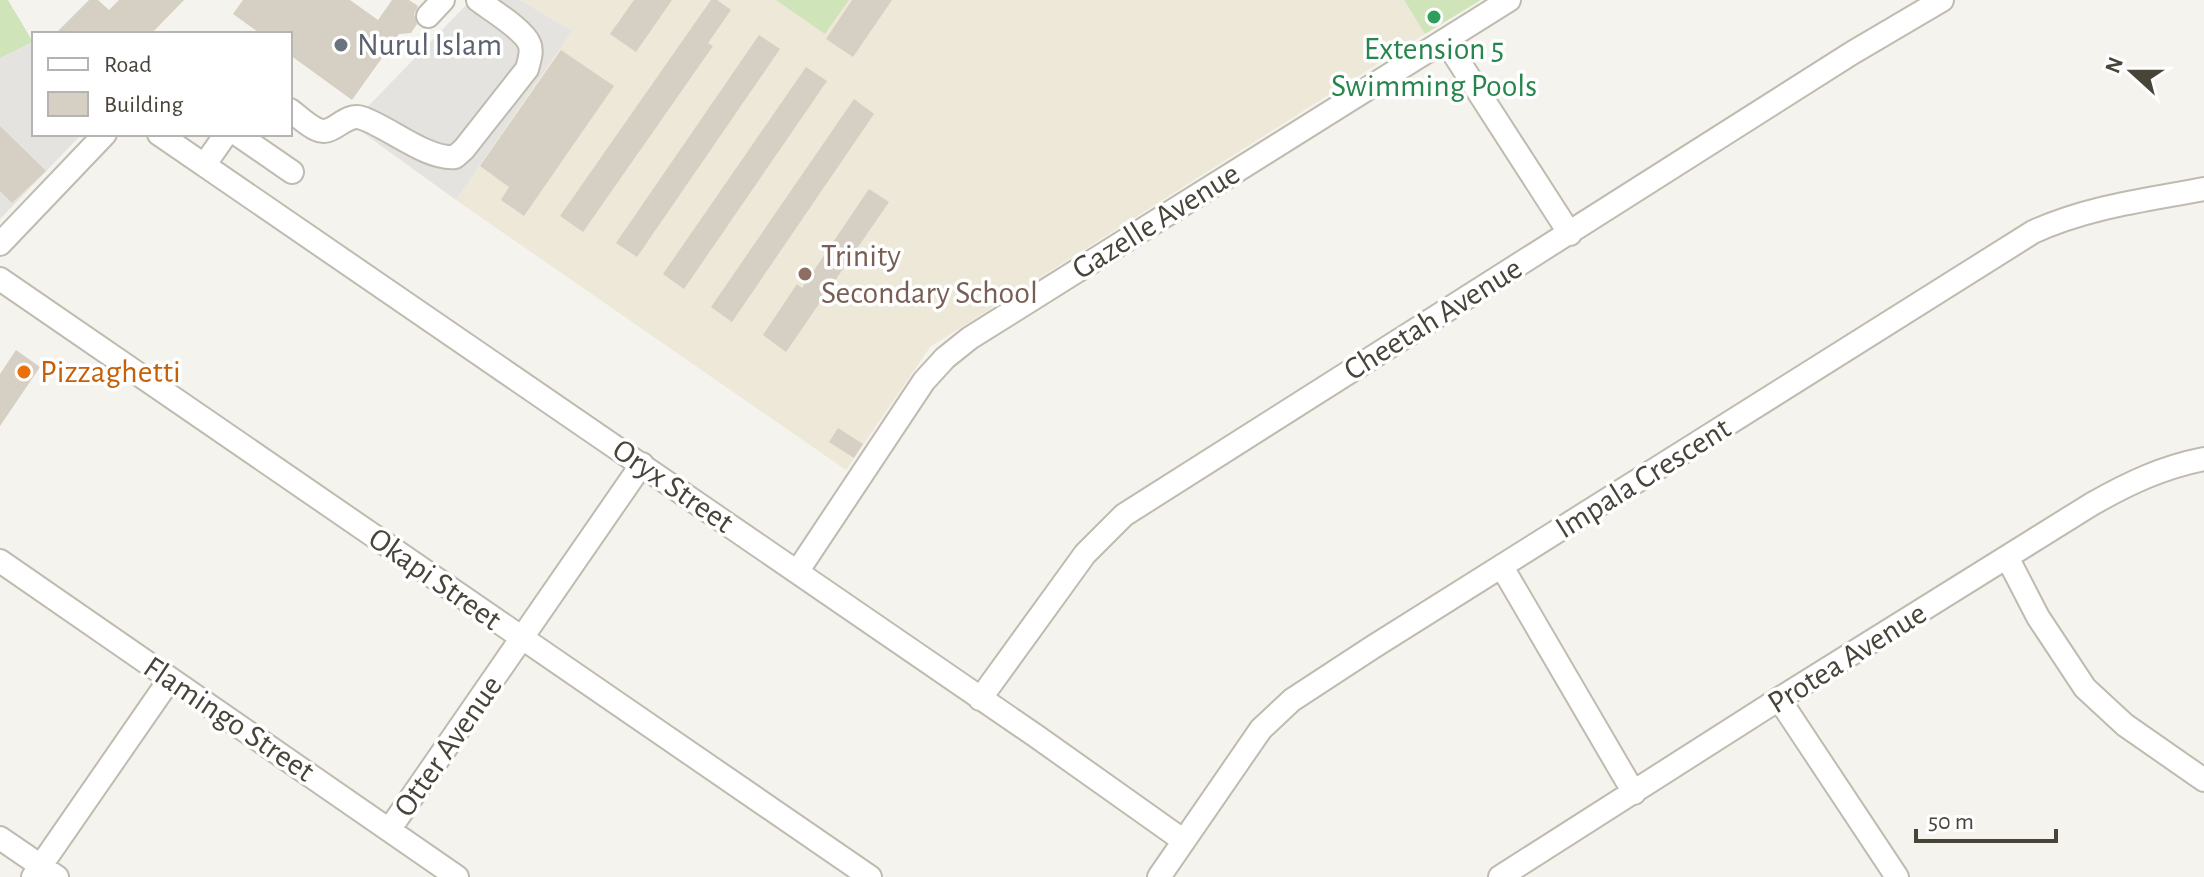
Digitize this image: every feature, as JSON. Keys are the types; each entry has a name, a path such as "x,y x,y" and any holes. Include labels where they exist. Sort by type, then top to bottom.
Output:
{"street":[{"path":"292,111 323,131 330,130 347,118 361,117 435,154 455,157 527,69 530,56 530,45 523,35 478,0"},
{"name":"Gazelle Avenue","path":"797,572 924,381 945,358 970,338 1509,0"},
{"name":"Cheetah Avenue","path":"980,699 1085,554 1124,515 1852,53 1942,0"},
{"path":"1445,40 1570,234"},
{"name":"Oryx Street","path":"162,136 642,464 1184,841"},
{"path":"205,164 225,136"},
{"path":"240,136 292,172"},
{"path":"0,244 99,139"},
{"name":"Impala Crescent","path":"1159,877 1261,729 1276,713 1373,647 2033,232 2058,220 2092,210 2204,189"},
{"name":"Okapi Street","path":"0,279 870,877"},
{"name":"Protea Avenue","path":"1500,877 1779,699 2127,484 2167,467 2204,459"},
{"name":"Otter Avenue","path":"389,830 642,464"},
{"path":"2008,559 2038,617 2085,688 2125,725 2201,773"},
{"name":"Flamingo Street","path":"0,561 457,877"},
{"path":"1502,567 1634,793"},
{"path":"0,838 43,873 170,679"},
{"path":"1779,699 1897,877"}],"shaded area":[{"path":"471,0 520,0 572,31 456,200 351,124"},
{"name":"Trinity Secondary School","path":"520,0 1404,0 1425,34 930,347 846,470 456,200 572,31"},
{"path":"32,42 32,136 80,136 0,219 0,58"}],"green space":[{"path":"0,0 8,0 32,42 0,58"},
{"path":"776,0 849,0 825,34"},
{"name":"Extension 5 Swimming Pools","path":"1404,0 1481,0 1425,34"}],"building":[{"path":"89,0 98,0 109,10 119,0 184,0 153,32 57,32"},
{"name":"Nurul Islam","path":"243,0 350,0 378,20 392,0 409,0 418,6 414,14 417,24 411,33 399,34 352,100 292,56 292,32 258,32 233,14"},
{"path":"634,0 672,0 636,52 610,34"},
{"path":"711,0 717,0 731,10 708,43 713,46 583,232 560,216"},
{"path":"852,0 892,0 853,57 826,39"},
{"path":"759,35 780,49 637,257 616,243"},
{"path":"561,50 614,86 524,216 501,200 509,187 480,166"},
{"path":"806,67 827,81 684,289 663,274"},
{"path":"854,99 874,114 732,322 711,307"},
{"path":"0,126 46,171 12,203 0,191"},
{"path":"869,189 889,202 786,352 763,335 797,284 802,288"},
{"path":"16,350 40,367 0,426 0,374"},
{"path":"838,428 863,444 854,458 829,442"}],"place":[{"name":"Extension 5 Swimming Pools","path":"1434,17"},
{"name":"Nurul Islam","path":"341,45"},
{"name":"Trinity Secondary School","path":"805,274"},
{"name":"Pizzaghetti","path":"24,372"}]}
